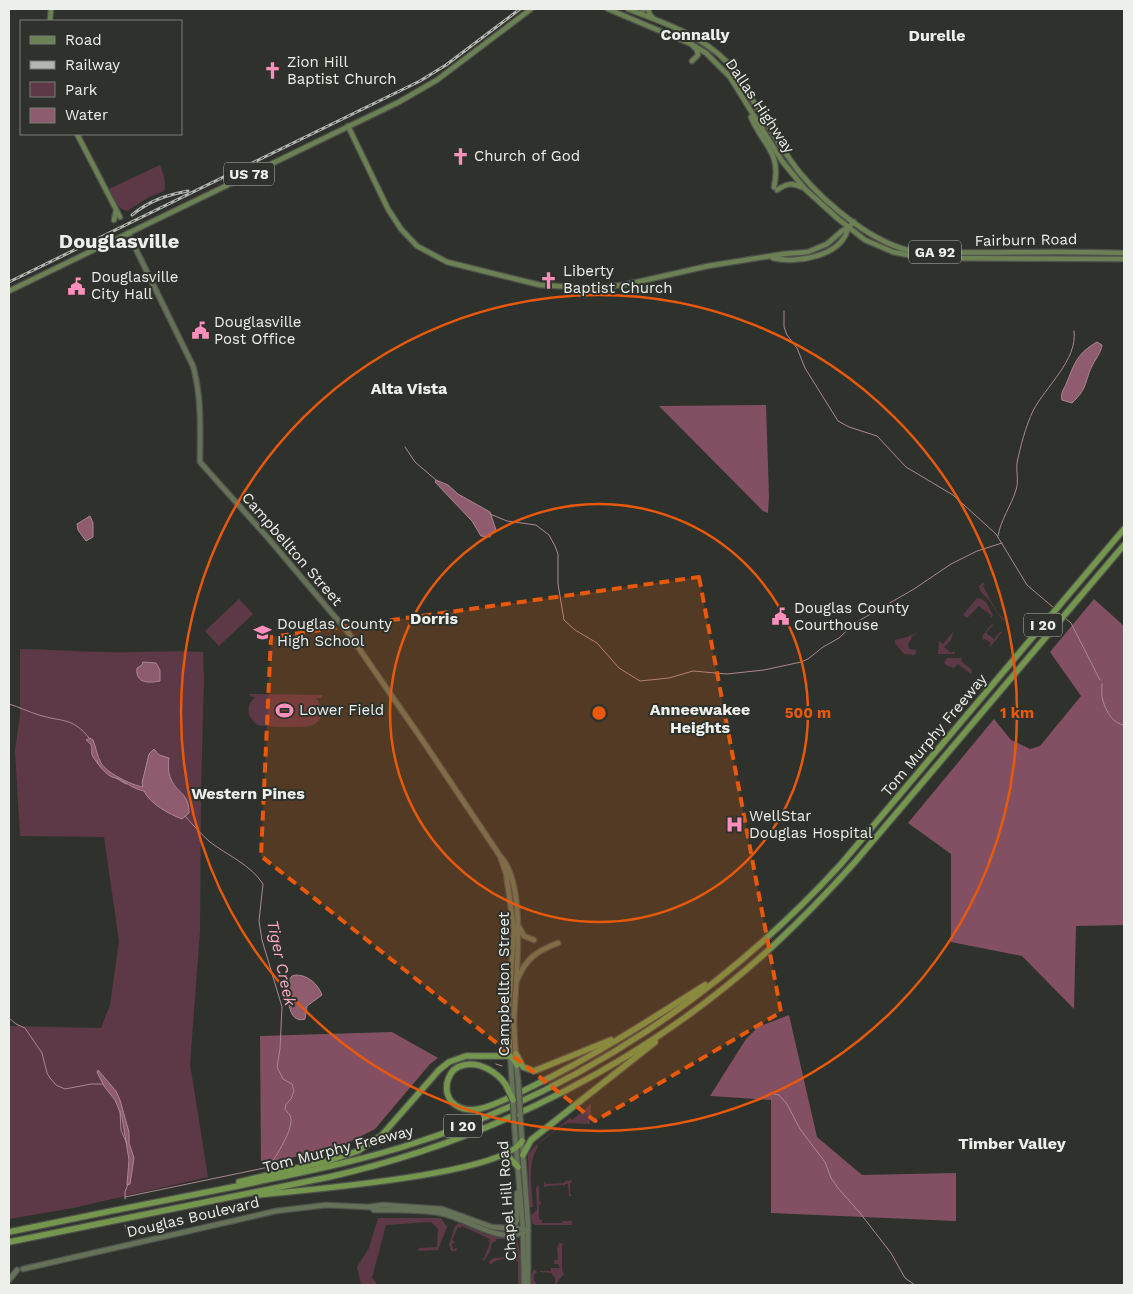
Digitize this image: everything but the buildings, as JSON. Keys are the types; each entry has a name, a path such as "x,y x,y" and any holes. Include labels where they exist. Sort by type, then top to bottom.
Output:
{"highway":[{"name":"Tom Murphy Freeway","path":"9,1232 352,1161 416,1143 487,1116 549,1088 615,1052 671,1015 728,971 784,923 841,864 1124,529"},
{"name":"Tom Murphy Freeway","path":"9,1242 370,1167 470,1134 559,1094 620,1060 713,996 796,924 832,887 1124,545"},
{"path":"513,1100 509,1084 489,1070 477,1065 458,1066 453,1070 448,1079 446,1087 450,1098 457,1106 467,1109 484,1107 554,1075 728,971"},
{"path":"523,1155 530,1140 640,1054 666,1030"},
{"path":"513,1055 523,1067 534,1071 624,1034"},
{"path":"498,1056 504,1052 509,1042"},
{"path":"165,1201 323,1162 358,1151 382,1135 445,1064 466,1056 513,1055"},
{"path":"513,1055 517,1065"},
{"path":"226,1198 414,1177 462,1168 500,1156 516,1148 520,1136 530,1140"},
{"path":"500,1156 509,1157 518,1169"}],"main road":[{"name":"US 78","path":"9,291 399,102 437,80 531,9"},
{"name":"Dallas Highway","path":"608,9 691,44 706,53 730,78 787,168 805,189 848,228"},
{"name":"Dallas Highway","path":"628,9 643,10 654,19 697,39 712,48 729,64 792,164 817,191 854,222"},
{"path":"638,21 643,10 654,19"},
{"path":"691,44 698,53 692,61"},
{"path":"747,106 753,122 775,159 776,188 792,184 805,189"},
{"path":"348,126 396,222 417,246 447,262 540,285 589,288 624,285 708,266 817,250 854,222"},
{"path":"79,135 120,217"},
{"path":"114,220 117,209"},
{"name":"Fairburn Road","path":"854,222 884,241 906,250 917,252 1023,253 1072,251 1124,253"},
{"name":"Fairburn Road","path":"848,228 865,240 893,252 923,258 1124,259"},
{"name":"Campbellton Street","path":"128,233 193,366 200,400 200,462 268,538 347,632 500,856 506,873 514,929 513,990 515,1002 513,1055 509,1084"},
{"name":"Campbellton Street","path":"500,856 510,873 518,924 513,990 508,1019 509,1042 513,1055"},
{"path":"518,924 524,936 534,940"},
{"path":"513,990 517,979 528,961 542,949 558,943"},
{"name":"Campbellton Street","path":"517,1065 520,1114"},
{"name":"Chapel Hill Road","path":"513,1100 514,1114 523,1155 528,1285"},
{"name":"Chapel Hill Road","path":"520,1114 520,1136 516,1148 525,1231 524,1285"},
{"path":"494,1228 510,1227 518,1220 516,1178 518,1169"},
{"name":"Douglas Boulevard","path":"23,1269 284,1209 326,1205 371,1207 373,1205 420,1206 446,1210 494,1228 525,1231"},
{"name":"Douglas Boulevard","path":"371,1207 374,1210 426,1212 448,1215 486,1231 510,1234 525,1231"},
{"path":"426,1212 430,1210 446,1210"},
{"path":"510,1234 518,1237 524,1246"},
{"path":"9,1272 17,1270 9,1280"}],"highlighted area":[{"path":"699,577 781,1012 595,1121 261,856 271,637"}],"green space":[{"path":"160,165 165,182 164,191 149,197 127,211 116,203 109,189"},
{"path":"983,583 998,614 1007,621 1009,619 1007,622 998,615 989,600 981,592 979,586"},
{"path":"977,598 980,598 987,604 993,615 992,617 990,618 991,615 979,606 967,618 963,615"},
{"path":"239,599 253,614 219,646 205,631"},
{"path":"992,624 986,633 994,639 1002,632 989,646 991,643 985,639 982,640 983,635"},
{"path":"919,632 911,637 908,644 909,649 916,650 916,653 914,655 904,654 895,643 895,640"},
{"path":"953,632 951,640 944,647 951,653 954,651 955,654 938,654 939,641 943,644"},
{"path":"20,649 95,652 203,652 200,931 190,1064 208,1177 73,1208 9,1219 9,1026 101,1028 110,1005 119,941 104,837 20,836 15,751 20,715"},
{"path":"947,658 962,658 961,661 972,670 971,674 958,664 954,668 946,665 944,662"},
{"path":"250,694 322,695 322,698 316,698 321,710 320,718 315,724 305,727 258,725 251,719 249,712 250,704 255,697 250,696"},
{"path":"591,1104 590,1124 564,1124 537,1145 531,1168 533,1207 529,1207 528,1154 536,1145 570,1118 572,1120"},
{"path":"571,1180 571,1196 569,1196 568,1184 565,1184 565,1186 546,1186 546,1188 544,1186 544,1181 546,1184 564,1183"},
{"path":"539,1185 539,1202 541,1204 539,1205 539,1219 542,1220 542,1223 572,1221 572,1225 535,1225 532,1223 531,1215 537,1210 536,1188"},
{"path":"378,1218 441,1218 447,1227 438,1250 418,1251 419,1248 437,1247 438,1229 431,1222 386,1225 372,1278 376,1285 361,1285 357,1267 369,1248"},
{"path":"459,1223 485,1234 517,1238 520,1253 521,1285 518,1285 518,1262 507,1259 499,1260 490,1265 489,1262 493,1258 514,1257 514,1241 512,1239 496,1239 492,1243 484,1261 482,1259 490,1239 462,1226 458,1227 452,1240 455,1242 452,1244 453,1249 457,1248 456,1251 451,1251 449,1245 455,1226"},
{"path":"559,1243 564,1244 562,1245 562,1270 564,1274 557,1282 557,1285 555,1285 555,1278 551,1273 540,1271 551,1271 551,1268 560,1268 558,1264 554,1264 554,1260 558,1260 557,1248"},
{"path":"534,1269 537,1272 534,1275 536,1284 555,1285 531,1285 531,1276"}],"shaded area":[{"path":"766,405 768,513 763,511 659,406"},
{"path":"1094,599 1124,626 1124,925 1076,926 1074,1009 1022,956 951,942 951,854 908,823 994,719 1011,740 1030,749 1040,746 1081,696 1050,652"},
{"path":"789,1015 817,1137 862,1175 956,1173 956,1221 771,1213 771,1100 710,1096 746,1039 758,1027"},
{"path":"392,1032 438,1058 430,1064 375,1129 338,1148 261,1164 260,1036"}],"water":[{"path":"1097,342 1102,345 1100,352 1090,370 1081,393 1072,403 1062,400 1062,392 1078,359 1085,350"},
{"path":"436,480 448,485 458,494 490,512 496,530 491,533 490,537 481,536 472,521 435,482"},
{"path":"90,516 93,523 93,537 86,541 78,530 77,524"},
{"path":"143,662 156,663 160,670 160,681 147,682 140,680 137,668"},
{"path":"90,738 93,740 101,763 108,771 138,786 143,787 142,783 149,754 154,749 159,755 169,758 168,769 170,777 173,784 185,797 189,813 182,819 171,814 155,804 144,791 109,775 93,757 92,747 86,740"},
{"path":"296,975 312,981 322,995 307,1006 305,1019 299,1020 291,1013 288,993 288,981 292,976"},
{"path":"98,1070 116,1091 129,1132 129,1143 134,1158 130,1184 127,1185 129,1160 122,1117 115,1100 104,1086 97,1072"}],"waterway":[{"path":"784,311 784,327 787,335 797,348 805,368 838,421 849,427 877,436 906,467 953,495 996,534 1027,585 1054,608"},
{"path":"998,536 1001,524 1016,490 1017,463 1028,423 1038,402 1066,363 1074,342 1074,331"},
{"path":"405,447 415,462 436,480"},
{"path":"490,514 507,521 536,525 549,535 558,554 558,584 564,620 575,630 597,643 619,668 640,681 669,678 693,671 727,674 764,670 801,662 839,638 855,623 914,589 951,564 977,551 1002,543"},
{"path":"1066,619 1071,623 1100,680"},
{"path":"1102,684 1102,699 1108,713 1113,720 1124,725"},
{"name":"Tiger Creek","path":"9,704 39,715 72,723 89,738"},
{"name":"Tiger Creek","path":"97,760 101,767"},
{"name":"Tiger Creek","path":"116,778 126,784"},
{"name":"Tiger Creek","path":"125,1197 269,1167 284,1142 290,1127 290,1115 285,1109 294,1091 292,1084 283,1079 277,1067 282,1007 262,940 259,921 263,884 252,871 210,842 185,816"},
{"path":"9,1018 25,1028 42,1053 47,1073 56,1085 65,1089 91,1084 103,1084"},
{"path":"496,1064 502,1066"},
{"path":"770,1093 779,1095 787,1104 800,1129 825,1162 831,1178 838,1188 891,1253 905,1278 915,1285"},
{"path":"120,1111 121,1130 127,1144"},
{"path":"125,1199 128,1184"},
{"path":"125,1225 129,1238"}],"railway":[{"path":"9,282 420,81 446,65 520,9"},
{"path":"132,215 158,199 188,191"}],"place":[{"name":"Zion Hill Baptist Church","path":"273,71"},
{"name":"Church of God","path":"460,156"},
{"name":"Liberty Baptist Church","path":"549,280"},
{"name":"Douglasville City Hall","path":"77,286"},
{"name":"Douglasville Post Office","path":"200,331"},
{"name":"Douglas County Courthouse","path":"780,617"},
{"name":"Douglas County High School","path":"263,633"},
{"name":"Lower Field","path":"285,710"},
{"name":"WellStar Douglas Hospital","path":"735,825"}],"district":[{"name":"Connally","path":"695,34"},
{"name":"Durelle","path":"937,35"},
{"name":"Douglasville","path":"119,241"},
{"name":"Alta Vista","path":"409,388"},
{"name":"Dorris","path":"434,618"},
{"name":"Anneewakee Heights","path":"700,718"},
{"name":"Western Pines","path":"248,793"},
{"name":"Timber Valley","path":"1012,1143"}]}
